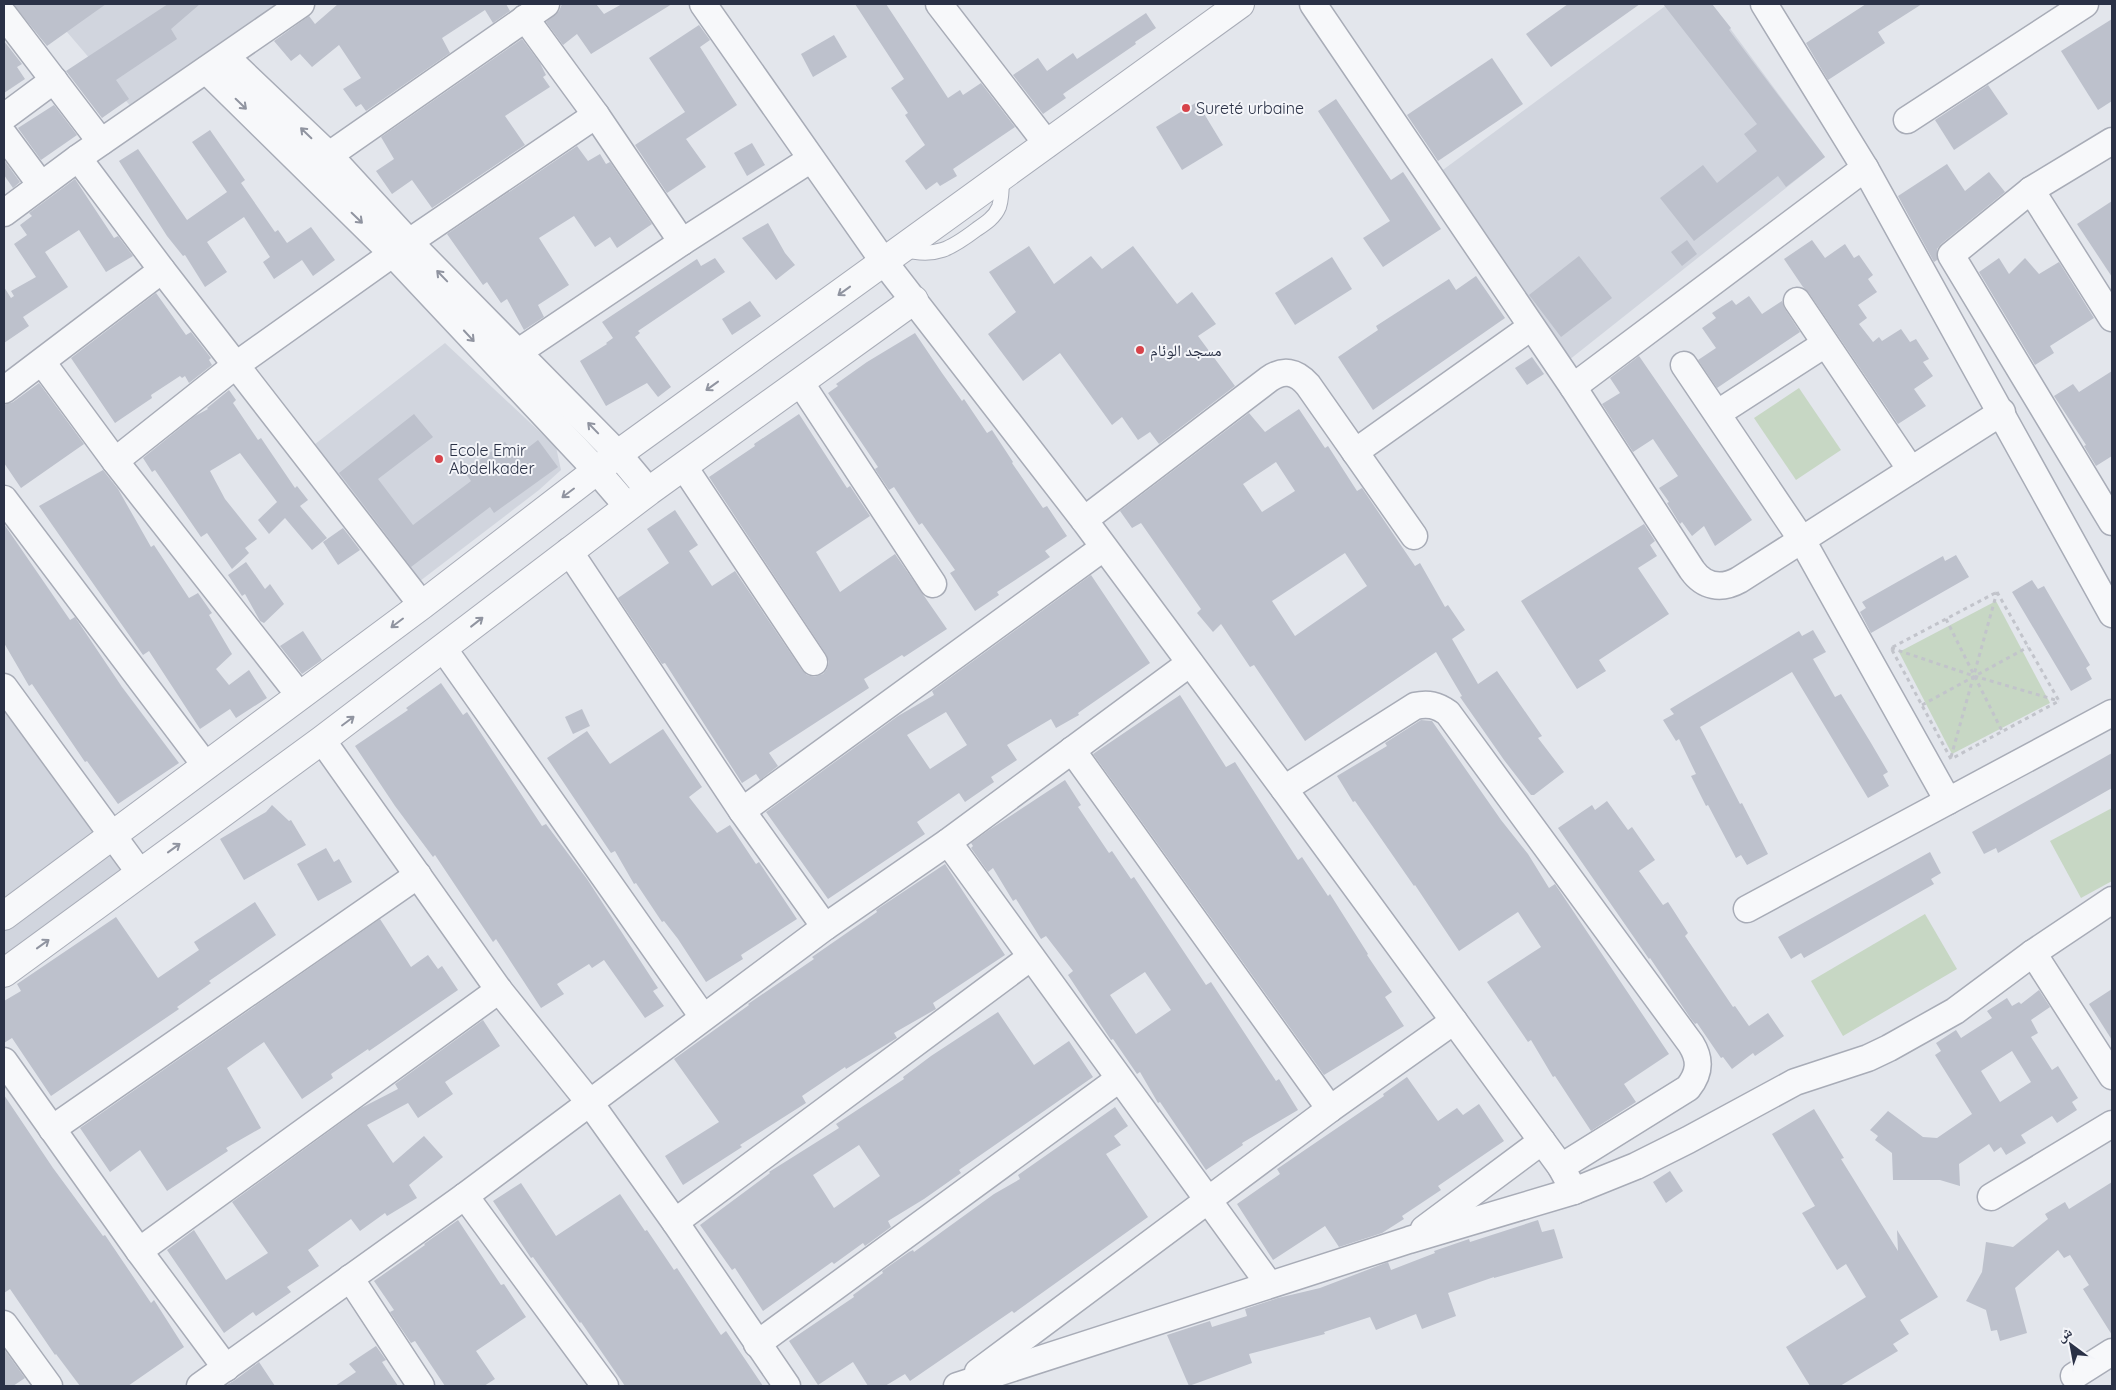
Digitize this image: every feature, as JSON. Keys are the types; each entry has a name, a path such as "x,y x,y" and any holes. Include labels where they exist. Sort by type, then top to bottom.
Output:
{"street":[{"path":"4,213 78,158 301,4"},
{"path":"704,4 811,159 893,255 914,300 1084,520 1284,789 1561,1167 1574,1191"},
{"path":"939,4 1047,144"},
{"path":"4,916 422,605 618,454 1240,4"},
{"path":"1313,4 1572,387 1692,570 1705,582 1714,586 1732,584 2002,412"},
{"path":"1764,4 1864,168 2002,412 2112,614"},
{"path":"1908,120 2085,4"},
{"path":"308,170 535,11 596,115 682,242"},
{"path":"4,15 101,142"},
{"path":"216,63 329,155 401,248 597,470 638,499"},
{"path":"216,63 308,170 401,248 517,353 618,454 638,499"},
{"path":"4,117 54,80"},
{"path":"115,460 236,365 401,248 596,115"},
{"path":"4,135 41,185"},
{"path":"1925,277 2031,190 2112,141"},
{"path":"78,158 162,270 422,605"},
{"path":"517,353 682,242 811,159"},
{"path":"1572,387 1864,168"},
{"path":"2031,190 2112,318"},
{"path":"1951,255 2112,522"},
{"path":"4,390 162,270"},
{"path":"4,972 322,740 638,499 914,300"},
{"path":"1797,301 1911,470"},
{"path":"1355,452 1531,327"},
{"path":"1718,413 1825,344"},
{"path":"42,362 115,460 300,696"},
{"path":"1684,365 1802,540 1948,801"},
{"path":"1084,520 1276,374 1285,372 1294,373 1302,378 1414,536"},
{"path":"800,382 933,584"},
{"path":"684,467 814,662"},
{"path":"4,499 206,766"},
{"path":"742,811 1103,548"},
{"path":"569,552 742,811 825,927"},
{"path":"443,648 703,1017"},
{"path":"200,1386 465,1196 825,927 948,842 1190,663"},
{"path":"4,687 140,873"},
{"path":"1284,789 1415,706 1424,704 1441,708 1448,713 1691,1044 1696,1052 1698,1071 1688,1088 1561,1167"},
{"path":"1747,909 2112,713"},
{"path":"322,740 499,990 590,1103 675,1222 787,1386"},
{"path":"1072,750 1330,1109"},
{"path":"948,842 1269,1284"},
{"path":"52,1129 418,875"},
{"path":"958,1386 1269,1284 1574,1191 1636,1166 1795,1082 1868,1058 1889,1048 1955,1011 2033,952 2112,900"},
{"path":"2033,952 2112,1076"},
{"path":"675,1222 1031,957"},
{"path":"139,1252 499,990"},
{"path":"958,1386 1330,1109 1454,1021"},
{"path":"4,1061 139,1252 226,1368"},
{"path":"757,1344 1119,1079"},
{"path":"1991,1197 2112,1124"},
{"path":"1409,1240 1542,1141"},
{"path":"465,1196 605,1386"},
{"path":"350,1278 421,1386"},
{"path":"4,1324 49,1386"},
{"path":"2074,1376 2112,1352"}],"path":[{"path":"1891,648 1997,592"},
{"path":"1997,592 2059,701"},
{"path":"1951,759 1997,592"},
{"path":"1946,619 2002,731"},
{"path":"1922,705 2028,647"},
{"path":"1891,648 1974,676 2059,701"},
{"path":"1891,648 1951,759"},
{"path":"1951,759 2059,701"}],"shaded area":[{"path":"43,4 282,4 133,109"},
{"path":"1668,4 1712,4 1825,157 1569,360 1436,175"},
{"name":"Ecole Emir Abdelkader","path":"445,343 556,447 561,470 539,490 420,581 310,448"},
{"path":"4,708 135,890 4,986"}],"green space":[{"path":"1799,388 1841,450 1796,480 1754,418"},
{"path":"1996,601 2050,703 1952,754 1899,652"},
{"path":"2112,808 2112,881 2081,898 2050,841"},
{"path":"1925,914 1957,969 1843,1036 1811,981"}],"building":[{"path":"13,4 106,4 47,46"},
{"path":"168,4 200,4 171,29 177,39 116,80 129,99 102,118 66,71"},
{"path":"338,4 506,4 510,11 493,23 485,10 442,38 450,53 366,111 361,104 356,107 343,89 361,78 339,45 312,67 300,54 291,61 274,41 309,16 315,24"},
{"path":"562,4 596,4 604,14 622,4 672,4 591,54 577,34 563,45 546,22 559,11"},
{"path":"855,4 886,4 948,98 960,90 963,95 981,83 1015,127 953,169 957,176 940,186 937,182 926,190 905,161 925,145 905,115 908,113 891,88 904,79"},
{"path":"1568,4 1640,4 1551,67 1526,34"},
{"path":"1663,4 1712,4 1731,28 1729,30 1825,157 1786,187 1778,176 1694,241 1660,198 1703,165 1717,183 1757,151 1744,134 1757,124"},
{"path":"1866,4 1922,4 1878,32 1885,43 1828,80 1806,43"},
{"path":"1146,13 1156,28 1063,94 1066,98 1043,114 1013,75 1038,58 1047,71 1073,53 1077,59"},
{"path":"2112,19 2112,101 2098,110 2061,51"},
{"path":"699,25 710,40 700,47 737,105 686,139 706,167 667,193 635,145 685,112 649,58"},
{"path":"834,35 847,57 813,77 801,54"},
{"path":"522,39 540,63 546,75 543,77 550,87 505,116 525,145 432,208 412,180 392,194 376,171 394,159 381,137"},
{"path":"4,41 22,64 17,67 25,79 4,93"},
{"path":"1492,58 1523,104 1438,161 1407,115"},
{"path":"1988,85 2008,114 1954,150 1935,120"},
{"path":"1336,99 1391,180 1403,172 1441,229 1383,267 1363,238 1390,221 1318,111"},
{"path":"1197,102 1223,145 1182,170 1156,127"},
{"path":"54,105 77,135 41,160 18,128"},
{"path":"210,130 245,180 241,183 275,232 278,230 287,243 311,227 335,260 313,276 302,260 274,279 263,262 270,257 244,217 207,242 227,272 205,287 185,255 183,256 167,236 119,161 138,149 187,220 227,192 192,142"},
{"path":"752,143 765,165 747,176 734,153"},
{"path":"577,146 588,161 600,154 606,164 610,162 652,224 617,248 610,237 595,247 574,216 539,238 569,285 538,305 544,317 524,330 507,299 501,303 487,282 483,285 447,234"},
{"path":"4,160 20,182 13,188 4,175"},
{"path":"1947,164 1965,191 1989,172 2005,192 1941,244 1937,249 1937,260 1934,262 1898,196"},
{"path":"75,179 114,238 118,236 133,256 106,272 79,230 45,252 68,287 23,317 29,326 4,343 4,287 11,298 14,296 11,291 36,277 14,244 27,235 20,225 32,216 29,213"},
{"path":"2112,201 2112,277 2077,224"},
{"path":"768,223 785,253 795,265 776,280 742,238"},
{"path":"1687,240 1697,254 1682,266 1671,252"},
{"path":"1812,240 1825,258 1845,244 1854,258 1859,255 1873,275 1868,279 1877,292 1858,305 1867,318 1859,324 1873,342 1879,337 1882,341 1901,329 1910,342 1916,339 1929,359 1923,362 1933,376 1914,389 1926,406 1898,424 1784,259"},
{"name":"مسجد الوئام","path":"1029,246 1054,284 1091,256 1102,269 1133,246 1177,304 1192,292 1216,324 1198,336 1235,386 1159,444 1150,432 1138,440 1122,417 1112,425 1060,353 1023,381 988,334 1016,312 989,272"},
{"path":"1579,256 1612,298 1561,337 1529,295"},
{"path":"1332,257 1352,289 1295,325 1275,293"},
{"path":"715,258 725,272 638,331 640,333 635,337 671,387 658,397 647,383 606,406 580,361 613,338 602,322 697,259 701,266"},
{"path":"1999,258 2009,274 2025,258 2039,274 2059,262 2094,318 2050,346 2054,353 2035,365 1979,272"},
{"path":"1476,276 1505,318 1373,410 1338,357 1378,330 1376,326 1449,279 1456,290"},
{"path":"156,293 186,335 191,332 211,358 209,360 212,365 189,383 185,376 182,378 180,376 151,395 152,398 115,423 71,358"},
{"path":"1749,296 1762,314 1782,301 1800,332 1717,388 1698,360 1716,348 1702,328 1716,318 1712,313 1732,300 1736,305"},
{"path":"750,301 761,316 732,335 722,319"},
{"path":"915,333 962,401 964,399 987,433 992,430 1043,508 1047,506 1067,536 1045,551 1050,557 997,592 999,595 975,611 950,573 955,570 922,523 919,525 894,487 889,490 875,469 878,467 828,393 838,386 836,384 867,362"},
{"path":"1639,356 1752,520 1715,546 1704,526 1692,536 1682,522 1680,524 1667,503 1669,502 1659,488 1678,476 1653,439 1633,452 1602,404 1620,393 1610,378"},
{"path":"1532,357 1544,374 1527,385 1515,368"},
{"path":"2112,371 2112,456 2096,466 2084,446 2086,445 2054,396 2073,384 2079,392"},
{"path":"39,383 84,444 21,488 4,463 4,405 13,402"},
{"path":"229,390 236,400 233,403 258,440 261,438 295,488 297,486 308,500 300,506 327,538 312,550 285,518 269,534 258,520 277,502 240,453 210,471 225,499 257,539 245,548 249,553 232,569 207,533 201,537 155,470 152,472 143,458 195,416 208,409"},
{"path":"1299,409 1325,448 1328,446 1357,491 1362,488 1415,566 1420,563 1445,607 1448,605 1465,630 1452,639 1478,684 1497,671 1542,736 1538,738 1564,772 1534,795 1531,795 1460,697 1462,696 1436,652 1305,741 1254,665 1250,667 1221,624 1213,632 1197,613 1201,609 1141,523 1132,528 1120,511 1249,413 1265,432","holes":["1276,462 1295,491 1262,512 1243,484","1345,553 1367,586 1295,636 1272,601"]},
{"path":"414,414 433,437 378,479 413,525 471,481 464,471 505,442 516,457 538,440 558,467 494,513 490,507 411,567 339,473"},
{"path":"799,414 847,488 850,486 870,516 816,552 840,592 895,554 947,629 904,657 902,655 864,679 869,688 769,753 778,766 760,780 756,774 742,783 665,663 662,664 618,598 669,563 647,529 675,510 698,545 689,551 712,586 735,571 802,670 807,675 814,677 823,674 829,662 826,654 709,477"},
{"path":"103,470 118,489 151,547 154,545 189,598 198,593 212,613 209,615 232,654 216,669 229,685 249,670 267,698 236,718 230,709 200,729 149,651 143,655 39,506"},
{"path":"4,524 70,620 75,617 122,687 179,763 118,804 87,761 85,762 32,684 29,686 4,643"},
{"path":"1644,524 1655,541 1650,545 1657,556 1638,568 1669,614 1599,660 1606,671 1577,689 1521,601"},
{"path":"343,528 360,550 338,565 323,542"},
{"path":"1956,555 1969,577 1871,633 1860,612 1866,608 1862,602 1943,556 1945,561"},
{"path":"246,562 265,589 270,584 284,604 264,623 260,621 245,594 242,596 228,575"},
{"path":"1091,575 1150,663 1078,713 1079,715 1056,728 1051,719 1007,745 1017,760 991,777 994,782 965,802 959,793 917,822 925,834 828,899 766,812 898,716 934,695 932,691","holes":["946,712 967,745 930,769 907,735"]},
{"path":"2032,580 2038,589 2044,586 2090,665 2086,668 2092,679 2071,691 2012,592"},
{"path":"1813,630 1826,652 1813,659 1835,697 1841,694 1871,743 1888,772 1883,775 1889,786 1868,798 1792,672 1700,727 1768,854 1747,865 1741,855 1736,858 1691,776 1696,774 1679,739 1676,741 1663,720 1674,714 1670,709 1799,631 1802,636"},
{"path":"303,631 322,660 302,674 280,646"},
{"path":"441,683 463,715 467,712 542,826 546,824 587,879 658,988 653,991 664,1006 645,1018 604,960 592,968 589,964 557,984 564,994 541,1008 496,939 493,942 435,855 433,857 395,806 355,746 408,710 406,708"},
{"path":"1180,695 1226,767 1235,762 1298,860 1302,857 1328,896 1330,894 1392,992 1385,997 1404,1026 1324,1075 1093,754"},
{"path":"582,709 590,726 573,734 565,717"},
{"path":"1421,720 1432,721 1501,820 1528,854 1549,888 1555,884 1669,1054 1624,1084 1636,1102 1591,1131 1555,1076 1553,1077 1531,1040 1528,1042 1487,982 1541,947 1518,912 1459,951 1415,885 1355,801 1353,802 1337,776 1387,746 1385,743"},
{"path":"663,729 702,787 689,797 717,833 730,825 756,864 759,862 797,919 741,955 743,959 706,982 678,939 664,921 662,922 636,883 634,884 615,851 611,853 547,758 587,731 610,764"},
{"path":"2112,753 2112,788 1998,853 1996,848 1984,854 1972,832"},
{"path":"1065,780 1081,805 1078,807 1109,853 1112,851 1131,879 1134,877 1206,985 1211,982 1276,1081 1279,1079 1298,1110 1242,1143 1243,1145 1206,1170 1160,1102 1158,1103 1140,1072 1137,1074 1113,1039 1111,1040 1068,975 1073,971 1046,936 1041,939 1016,899 1013,901 993,868 988,872 971,848 973,846 971,843","holes":["1145,972 1171,1010 1136,1034 1110,995"]},
{"path":"1607,801 1628,830 1632,827 1655,860 1639,871 1663,905 1668,902 1688,933 1685,936 1733,1007 1735,1006 1749,1026 1768,1013 1784,1036 1755,1056 1753,1053 1732,1069 1723,1057 1721,1058 1697,1023 1695,1024 1691,1019 1558,828 1592,805 1595,810"},
{"path":"272,805 289,821 291,820 306,845 244,880 220,839 266,812"},
{"path":"326,848 334,862 339,859 352,882 318,901 297,864"},
{"path":"1930,852 1941,873 1931,879 1934,884 1804,958 1801,953 1791,959 1778,937"},
{"path":"945,864 1005,955 933,1003 936,1009 894,1033 897,1038 846,1069 845,1067 802,1096 806,1103 740,1145 742,1147 683,1185 665,1156 719,1122 674,1059 748,1004 814,959 812,957 877,912 876,910"},
{"path":"255,902 276,935 209,981 211,983 177,1007 179,1009 51,1096 12,1038 4,1043 4,1001 21,991 17,984 116,917 158,978 199,950 194,942"},
{"path":"380,919 411,967 428,955 438,969 442,966 458,990 369,1051 368,1049 331,1074 333,1078 302,1099 264,1042 227,1068 261,1128 226,1148 228,1151 167,1191 140,1150 110,1172 80,1128"},
{"path":"2112,989 2112,1040 2089,1004"},
{"path":"2039,990 2050,1007 2031,1020 2038,1033 2031,1037 2052,1070 2058,1066 2078,1098 2072,1102 2077,1110 2057,1123 2052,1116 2021,1135 2026,1143 2006,1155 2001,1147 1994,1152 1989,1144 1959,1164 1960,1186 1940,1180 1893,1180 1892,1153 1875,1140 1878,1136 1870,1130 1888,1111 1923,1137 1937,1138 1972,1114 1935,1055 1941,1051 1936,1043 1956,1030 1961,1038 1992,1018 1987,1011 2007,998 2012,1006 2019,1002 2021,1004","holes":["2012,1051 2031,1082 2000,1102 1981,1071"]},
{"path":"998,1012 1034,1065 1069,1041 1093,1077 959,1170 961,1173 924,1199 888,1221 891,1227 865,1246 863,1243 834,1264 832,1262 763,1311 735,1268 732,1270 700,1225 769,1172 839,1128 836,1124 904,1079 903,1077 931,1056","holes":["859,1145 880,1176 834,1208 813,1175"]},
{"path":"483,1020 500,1046 445,1082 453,1094 418,1118 408,1103 367,1125 393,1163 424,1136 443,1157 409,1185 417,1198 387,1216 385,1213 360,1231 351,1219 308,1250 319,1266 287,1287 291,1292 256,1316 253,1312 224,1333 167,1250 194,1230 226,1280 268,1253 232,1202 361,1108 398,1089 395,1084"},
{"path":"1407,1077 1438,1121 1457,1108 1463,1115 1479,1104 1504,1141 1438,1186 1441,1190 1402,1216 1404,1219 1382,1233 1339,1247 1325,1226 1273,1260 1237,1204 1280,1174 1277,1169 1384,1096 1383,1094"},
{"path":"4,1095 53,1168 103,1236 105,1235 151,1303 154,1300 184,1347 128,1386 80,1386 55,1355 10,1289 4,1293"},
{"path":"1115,1107 1128,1126 1114,1136 1121,1145 1106,1154 1148,1217 1014,1313 1012,1311 910,1381 905,1374 885,1386 868,1386 853,1362 818,1385 789,1341 854,1297 853,1295 883,1273 882,1271 909,1252 913,1250 914,1252 994,1194 1020,1179 1018,1175"},
{"path":"1814,1109 1844,1158 1841,1159 1898,1251 1897,1230 1938,1297 1900,1320 1909,1334 1893,1344 1898,1351 1840,1386 1810,1386 1786,1347 1866,1297 1846,1264 1837,1270 1802,1213 1815,1206 1772,1134"},
{"path":"1670,1171 1683,1191 1666,1203 1653,1182"},
{"path":"2112,1182 2112,1335 2083,1289 2089,1285 2070,1255 2064,1258 2058,1250 2015,1288 2027,1333 2000,1341 1997,1330 1991,1331 1986,1310 1966,1301 1982,1272 1986,1242 2013,1247 2048,1219 2045,1214 2065,1202 2069,1209"},
{"path":"521,1183 556,1236 620,1194 674,1270 677,1268 721,1335 726,1331 763,1386 625,1386 581,1322 533,1257 531,1258 493,1201"},
{"path":"458,1220 501,1285 504,1284 526,1317 476,1351 495,1379 484,1386 445,1386 415,1341 411,1343 390,1312 394,1310 374,1281"},
{"path":"1538,1220 1542,1232 1554,1229 1563,1258 1494,1277 1448,1293 1456,1316 1422,1329 1416,1314 1376,1330 1370,1317 1324,1332 1325,1334 1249,1354 1252,1363 1189,1386 1167,1335 1210,1321 1212,1327 1247,1316 1245,1309 1278,1298 1320,1288 1388,1262 1391,1270 1435,1253 1434,1251 1469,1239 1470,1242"},
{"path":"376,1346 386,1360 382,1362 398,1386 335,1386 356,1372 349,1364"},
{"path":"4,1349 25,1378 13,1386 4,1386"},
{"path":"259,1362 275,1386 225,1386 235,1380"}],"place":[{"name":"Sureté urbaine","path":"1186,108"},
{"name":"مسجد الوئام","path":"1140,350"},
{"name":"Ecole Emir Abdelkader","path":"439,459"}]}
